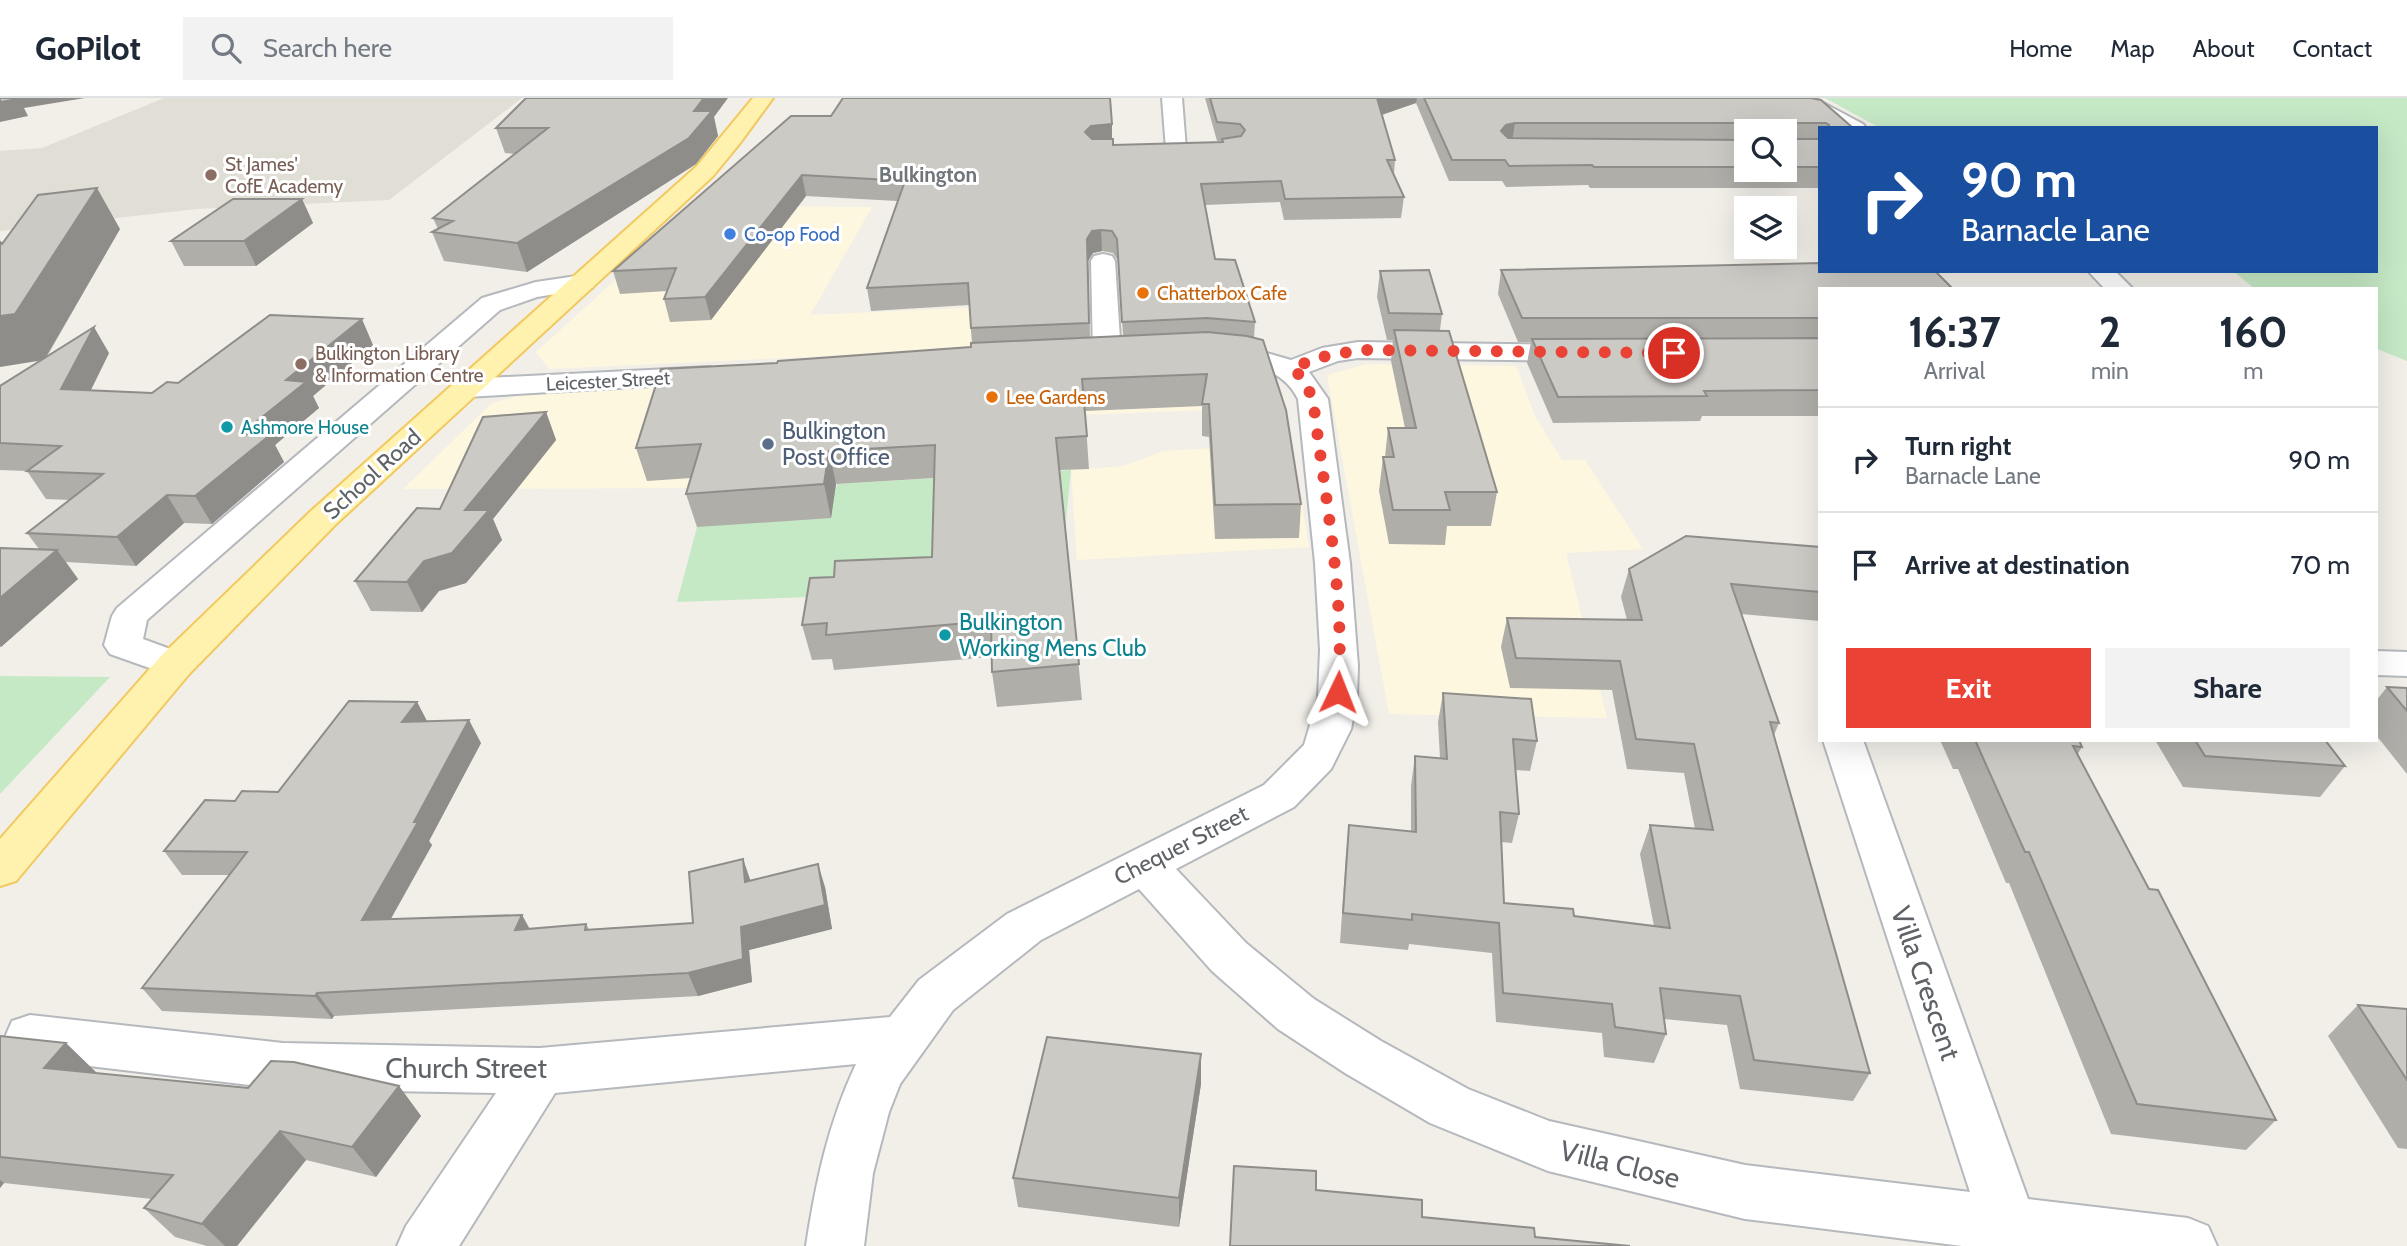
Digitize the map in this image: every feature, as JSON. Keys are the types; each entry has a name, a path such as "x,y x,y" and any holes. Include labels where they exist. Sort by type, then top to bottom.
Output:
{"main road":[{"name":"School Road","path":"0,869 175,665 323,518 705,171 763,98"}],"street":[{"path":"1172,98 1176,149"},
{"path":"1799,98 1852,126"},
{"path":"1151,150 1199,150"},
{"path":"1103,261 1106,355"},
{"path":"2103,273 2118,287"},
{"path":"175,665 123,645 131,615 491,304 531,289 583,284"},
{"path":"1195,353 1245,356 1292,369 1324,356 1359,350 1602,353"},
{"name":"Chequer Street","path":"835,1246 845,1173 862,1112 879,1071 936,995 1024,927 1279,796 1310,768 1324,746 1336,712 1339,671 1332,546 1313,399 1302,377 1292,369"},
{"name":"Leicester Street","path":"467,388 739,374"},
{"path":"2378,663 2407,664"},
{"name":"Villa Crescent","path":"1844,742 2009,1225"},
{"name":"Villa Close","path":"1143,864 1229,957 1296,1014 1448,1106 1548,1146 1745,1192 2188,1246"},
{"name":"Church Street","path":"30,1037 283,1066 540,1071 902,1038"},
{"path":"426,1246 540,1071"}],"shaded area":[{"name":"St James' CofE Academy","path":"164,98 522,98 389,200 197,209 0,231 0,151 42,148"},
{"path":"697,206 872,207 810,315 1140,300 1217,338 549,369 536,352"},
{"path":"1367,364 1516,366 1535,416 1562,460 1585,460 1643,549 1566,553 1607,718 1389,714 1327,375"},
{"path":"1256,375 1284,398 1309,547 1077,560 1071,470 1124,466 1163,451 1231,447 1229,409 1030,417 700,488 403,489 492,403 525,394 683,383"}],"green space":[{"path":"1825,98 2407,98 2407,361 2378,349 2378,287 2253,287 2235,273 2378,273 2378,126 1876,126"},
{"path":"1071,470 1065,530 938,592 677,602 697,527 834,495 837,484"},
{"path":"0,676 110,677 0,794"}],"building":[{"path":"0,98 18,98 18,99 0,102"},
{"path":"526,98 704,98 694,111 712,111 689,138 517,243 432,232 453,221 433,218 548,128 496,128"},
{"path":"843,98 1110,98 1112,124 1091,126 1085,132 1092,139 1113,139 1113,145 1223,142 1222,139 1241,136 1245,130 1240,124 1217,122 1210,98 1377,98 1395,160 1387,160 1404,197 1285,199 1281,181 1201,184 1215,259 1235,260 1255,322 1207,318 1122,322 1117,239 1112,231 1101,230 1092,231 1087,239 1089,323 971,328 968,283 867,288 905,181 802,175 705,297 664,299 676,268 613,271 791,116 831,116"},
{"path":"1424,98 1811,98 1821,100 1851,126 1797,123 1797,119 1734,119 1734,123 1515,123 1506,125 1501,131 1508,138 1734,140 1734,167 1509,166 1505,160 1452,160"},
{"path":"1797,139 1818,139 1818,167 1797,167"},
{"path":"97,188 15,314 0,316 0,242 2,244 38,195"},
{"path":"233,199 302,199 244,241 171,241"},
{"path":"1818,263 1818,273 1937,273 1951,287 1818,287 1818,318 1522,318 1501,270"},
{"path":"1429,270 1442,314 1389,313 1380,271"},
{"path":"270,315 362,319 286,380 306,382 241,434 270,435 195,496 167,495 117,537 27,533 103,474 27,471 61,446 0,443 0,386 94,327 61,389 152,393 167,382 178,383"},
{"path":"1394,330 1449,331 1497,492 1445,492 1450,510 1393,510 1383,457 1394,457 1388,428 1416,428"},
{"path":"1207,332 1263,340 1286,410 1301,504 1215,505 1209,404 1202,404 1207,374 1082,379 1087,436 1056,438 1079,664 992,672 991,621 826,635 827,623 802,625 810,578 834,577 835,561 932,557 935,445 829,451 824,484 686,494 701,444 636,448 661,369 777,363 971,347 971,343"},
{"path":"1818,338 1818,390 1704,391 1707,396 1558,397 1532,339"},
{"path":"546,412 465,510 489,510 452,553 424,561 407,582 355,581 417,508 440,509 483,417"},
{"path":"1686,536 1818,547 1818,592 1731,584 1779,723 1770,722 1870,1073 1754,1060 1740,996 1660,988 1666,1034 1615,1027 1612,1004 1503,993 1499,923 1412,914 1412,920 1343,913 1349,825 1416,832 1415,756 1447,759 1443,693 1531,699 1537,741 1513,739 1519,814 1500,812 1504,903 1573,909 1574,916 1670,928 1650,825 1713,830 1694,744 1636,739 1620,661 1516,658 1507,618 1642,620 1629,569"},
{"path":"0,548 57,550 0,598"},
{"path":"2387,687 2407,688 2407,711"},
{"path":"349,701 417,702 402,722 469,720 414,822 418,822 362,920 522,915 515,930 586,924 585,930 693,923 689,872 743,859 745,882 818,864 825,905 741,927 743,959 688,973 317,993 315,996 142,988 247,852 164,851 205,800 235,801 242,791 278,792"},
{"path":"1976,742 2080,742 2082,747 2073,746 2149,889 2158,890 2276,1120 2137,1104 2029,852 2025,852"},
{"path":"2196,742 2327,742 2345,766 2205,756"},
{"path":"2358,1005 2407,1009 2407,1080"},
{"path":"0,1036 66,1043 44,1068 248,1088 271,1061 294,1062 399,1086 352,1147 280,1131 202,1224 144,1208 173,1175 0,1157"},
{"path":"1047,1037 1201,1054 1179,1198 1013,1178"},
{"path":"1234,1166 1316,1171 1316,1190 1422,1200 1422,1217 1534,1228 1535,1237 1630,1246 1230,1246"}],"place":[{"name":"St James' CofE Academy","path":"211,175"},
{"name":"Co-op Food","path":"730,234"},
{"name":"Chatterbox Cafe","path":"1143,293"},
{"name":"Bulkington Library & Information Centre","path":"301,364"},
{"name":"Lee Gardens","path":"992,397"},
{"name":"Ashmore House","path":"227,427"},
{"name":"Bulkington Post Office","path":"768,444"},
{"name":"Bulkington Working Mens Club","path":"945,635"}],"district":[{"name":"Bulkington","path":"928,174"}],"route":[{"path":"1338,692 1334,563 1313,399 1302,377 1292,369 1316,358 1359,350 1674,353"}]}
